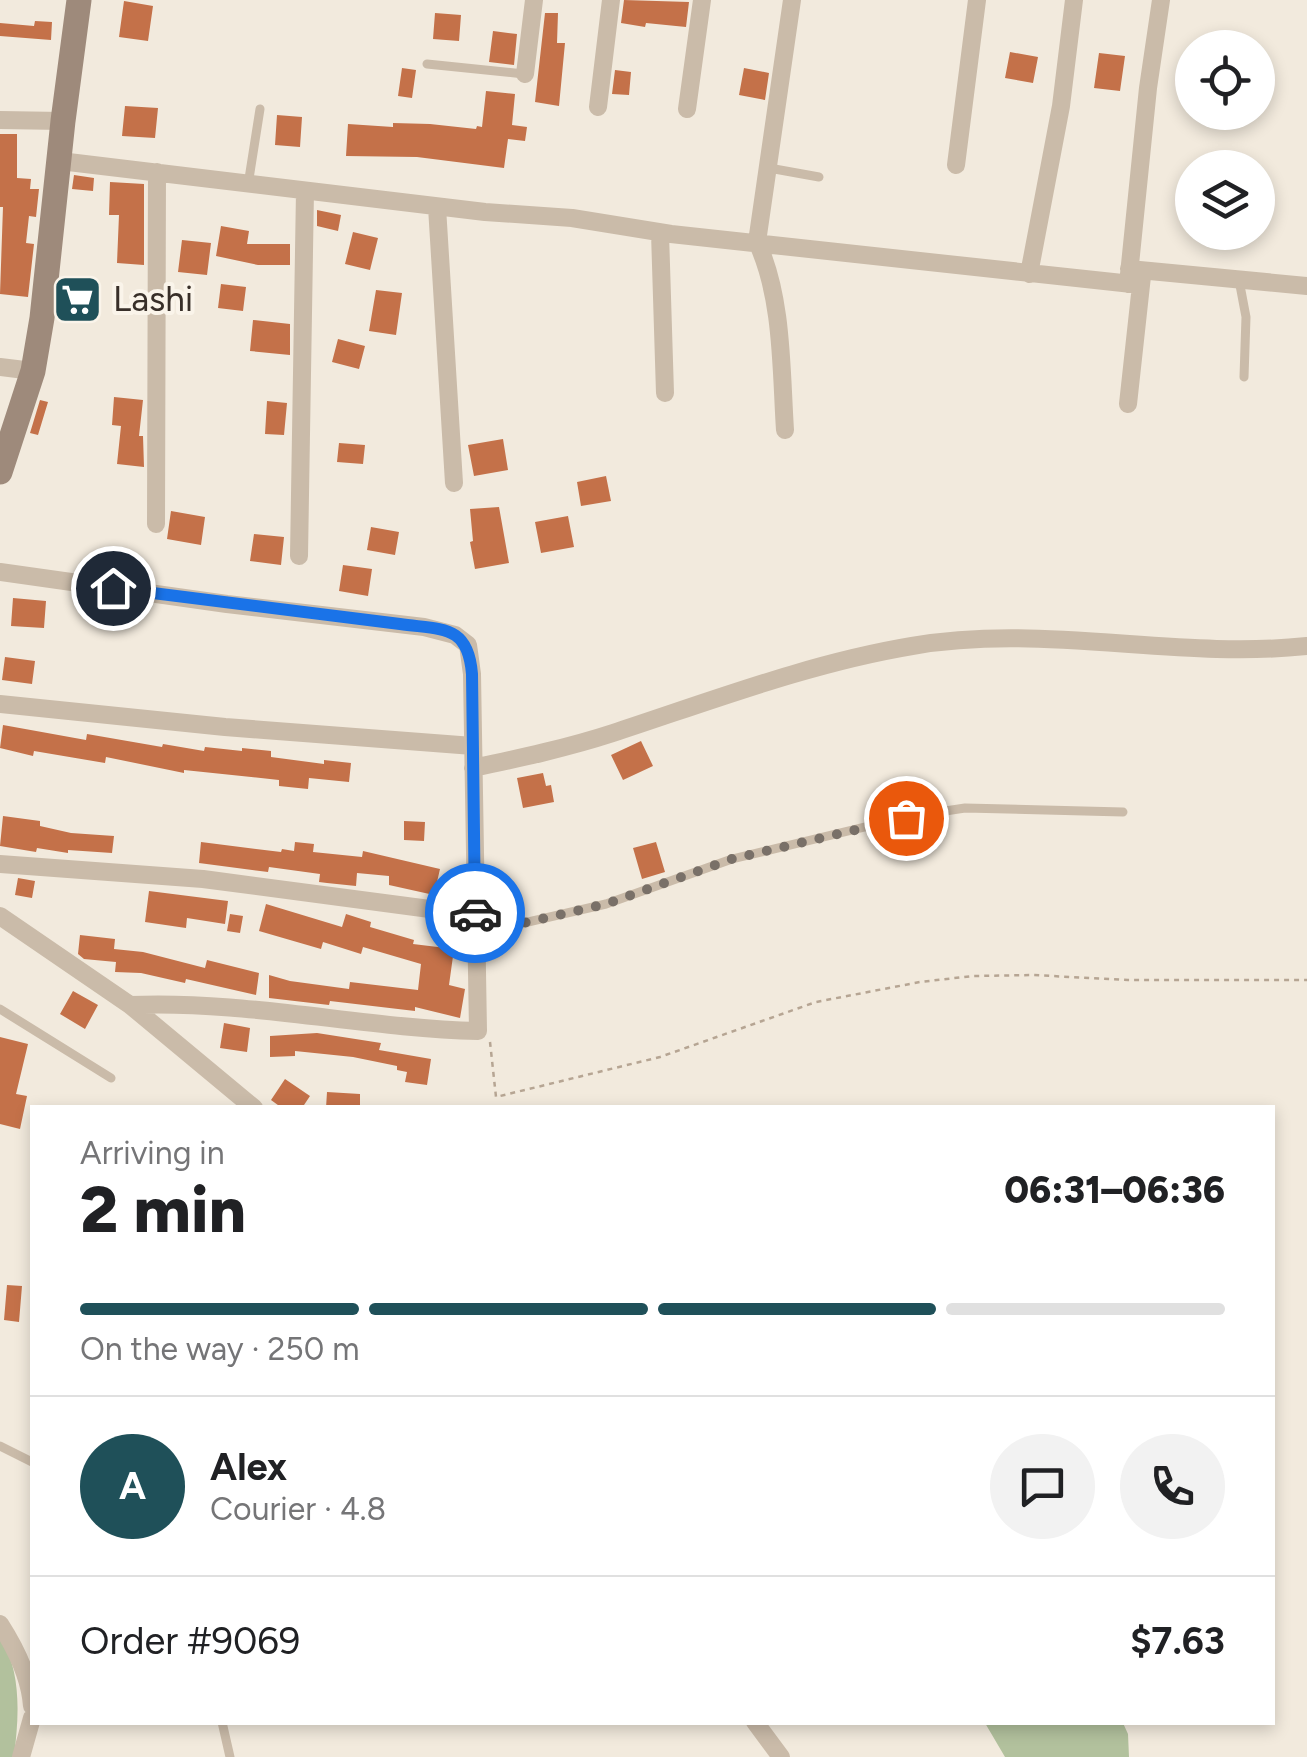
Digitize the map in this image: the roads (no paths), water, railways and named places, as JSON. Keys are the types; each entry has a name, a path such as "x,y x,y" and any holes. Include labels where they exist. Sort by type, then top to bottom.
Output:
{"street":[{"path":"0,472 33,371 50,261 80,0"},
{"path":"525,74 534,0"},
{"path":"598,108 612,0"},
{"path":"687,109 702,0"},
{"path":"785,430 774,304 769,274 757,242 792,0"},
{"path":"956,166 977,0"},
{"path":"1029,274 1061,106 1074,0"},
{"path":"1128,404 1148,88 1162,0"},
{"path":"0,120 63,122"},
{"path":"60,161 1029,274 1239,280 1307,286"},
{"path":"156,172 156,524"},
{"path":"299,556 304,191"},
{"path":"437,207 454,483"},
{"path":"660,233 665,393"},
{"path":"0,368 33,371"},
{"path":"0,572 226,604 376,620 455,635 468,646 478,1031 181,1003 130,1005"},
{"path":"473,768 545,753 752,686 913,646 1032,638 1220,650 1307,646"},
{"path":"0,704 225,727 473,746"},
{"path":"0,864 203,880 475,924"},
{"path":"0,916 130,1005 250,1105"},
{"path":"0,1624 30,1686"},
{"path":"20,1757 30,1724"},
{"path":"756,1725 780,1757"}],"lane":[{"path":"427,64 525,74"},
{"path":"248,185 260,109"},
{"path":"766,167 818,176"},
{"path":"1239,280 1246,317 1244,377"},
{"path":"475,924 606,904 732,859 906,818 965,808 1123,812"},
{"path":"0,1009 111,1078"},
{"path":"0,1446 30,1461"},
{"path":"223,1725 230,1757"}],"place":[{"name":"Lashi","path":"78,299"}]}
